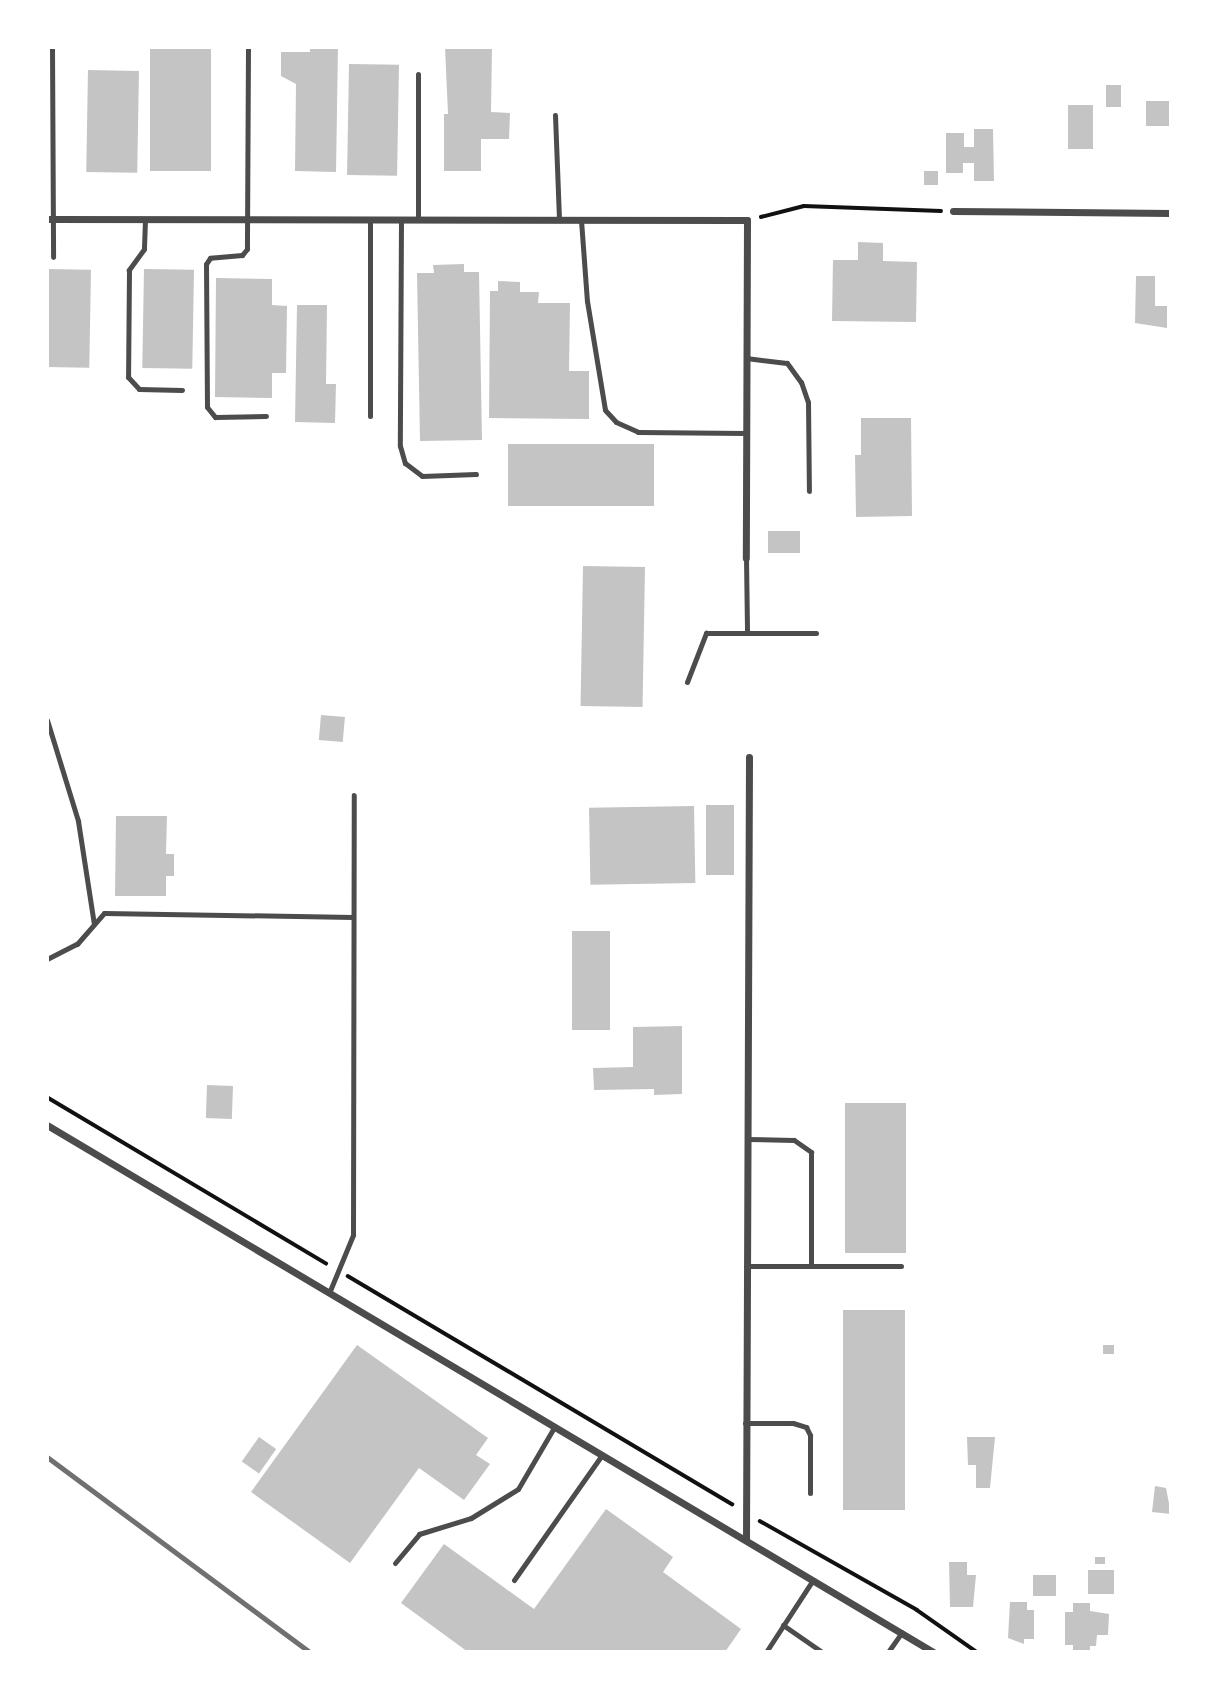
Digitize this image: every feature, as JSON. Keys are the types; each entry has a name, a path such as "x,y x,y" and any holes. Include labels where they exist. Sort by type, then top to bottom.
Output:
{"street":[{"path":"953,211 1171,214"},
{"path":"49,219 747,220 746,558"},
{"path":"746,1540 749,757"},
{"path":"47,1125 553,1429 933,1652"}],"lane":[{"path":"52,47 49,219 53,257"},
{"path":"248,47 247,249 242,256 210,258 206,264 207,407 215,417 266,416"},
{"path":"418,74 418,220"},
{"path":"555,115 559,220"},
{"path":"145,219 144,249 129,270 128,377 139,389 182,390"},
{"path":"370,219 370,416"},
{"path":"401,220 400,446 405,463 422,476 476,474"},
{"path":"581,220 587,301 605,410 616,422 638,432 746,433"},
{"path":"746,358 787,363 801,382 808,402 809,491"},
{"path":"746,558 747,633"},
{"path":"687,682 706,633 816,633"},
{"path":"47,720 78,821 94,925"},
{"path":"329,1293 353,1235 354,795"},
{"path":"47,958 77,944 104,913 353,917"},
{"path":"747,1139 794,1140 811,1152 811,1266"},
{"path":"746,1266 901,1266"},
{"path":"745,1423 793,1423 806,1427 810,1435 810,1493"},
{"path":"395,1563 419,1534 471,1518 518,1489 553,1429"},
{"path":"514,1580 601,1457"},
{"path":"766,1652 813,1580"},
{"path":"783,1625 822,1652"},
{"path":"888,1652 902,1632"}],"path":[{"path":"747,220 804,206 953,211"},
{"path":"47,1097 745,1512 917,1610 977,1652"}],"building":[{"path":"150,47 211,47 211,171 150,171"},
{"path":"310,47 338,47 336,172 295,171 296,84 281,76 281,52 310,52"},
{"path":"445,47 492,47 491,112 510,113 509,139 481,139 481,171 444,171 444,114 448,114"},
{"path":"349,64 399,65 397,176 347,175"},
{"path":"88,70 139,71 137,173 86,172"},
{"path":"1106,85 1121,85 1121,107 1106,107"},
{"path":"1146,101 1171,101 1171,126 1146,126"},
{"path":"1068,105 1093,105 1093,149 1068,149"},
{"path":"974,129 993,129 994,181 974,181 974,163 963,163 963,173 946,173 946,133 964,133 964,147 974,147"},
{"path":"924,171 938,171 938,185 924,185"},
{"path":"858,242 883,243 883,261 917,262 916,322 832,321 833,260 858,260"},
{"path":"464,264 464,272 479,272 482,440 420,441 417,273 434,273 433,265"},
{"path":"47,269 91,270 89,368 47,367"},
{"path":"144,269 194,270 192,369 142,368"},
{"path":"1136,276 1155,276 1155,306 1167,306 1167,328 1135,323"},
{"path":"216,278 272,279 272,305 287,306 286,373 272,373 272,398 215,397"},
{"path":"498,281 520,282 520,292 539,292 538,303 570,303 569,371 589,371 589,419 489,418 490,291 498,291"},
{"path":"297,305 327,305 326,384 336,384 335,423 295,422"},
{"path":"861,418 911,418 912,516 856,517 855,455 861,455"},
{"path":"508,444 654,444 654,506 508,506"},
{"path":"768,531 800,531 800,553 768,553"},
{"path":"583,566 645,567 643,707 581,706"},
{"path":"321,715 345,717 343,742 319,740"},
{"path":"706,805 734,805 734,875 706,875"},
{"path":"694,806 695,883 590,885 589,808"},
{"path":"116,816 167,816 166,854 174,854 174,876 166,876 166,896 115,896"},
{"path":"572,931 610,931 610,1030 572,1030"},
{"path":"682,1026 682,1094 654,1095 654,1089 594,1090 593,1068 633,1067 633,1027"},
{"path":"207,1085 233,1086 232,1119 206,1118"},
{"path":"845,1103 906,1103 906,1253 845,1253"},
{"path":"843,1310 905,1310 905,1510 843,1510"},
{"path":"357,1345 488,1438 476,1455 490,1464 464,1500 419,1468 350,1563 251,1492"},
{"path":"1103,1345 1114,1345 1114,1354 1103,1354"},
{"path":"259,1437 276,1449 259,1474 242,1462"},
{"path":"967,1437 995,1437 990,1488 976,1488 976,1465 968,1465"},
{"path":"1155,1486 1166,1488 1171,1514 1152,1512"},
{"path":"606,1509 673,1557 663,1572 741,1629 725,1652 468,1652 401,1603 444,1544 534,1609"},
{"path":"1095,1557 1105,1557 1105,1564 1095,1564"},
{"path":"949,1562 967,1562 967,1575 976,1575 973,1607 950,1607"},
{"path":"1088,1570 1114,1570 1114,1594 1088,1594"},
{"path":"1033,1575 1056,1575 1056,1596 1033,1596"},
{"path":"1010,1602 1027,1602 1027,1610 1034,1610 1034,1639 1024,1639 1024,1644 1008,1638"},
{"path":"1073,1603 1090,1603 1090,1611 1109,1614 1108,1635 1097,1635 1096,1646 1090,1646 1090,1652 1073,1652 1073,1645 1065,1645 1065,1612 1073,1612"}],"railway":[{"path":"47,1457 310,1652"}]}
